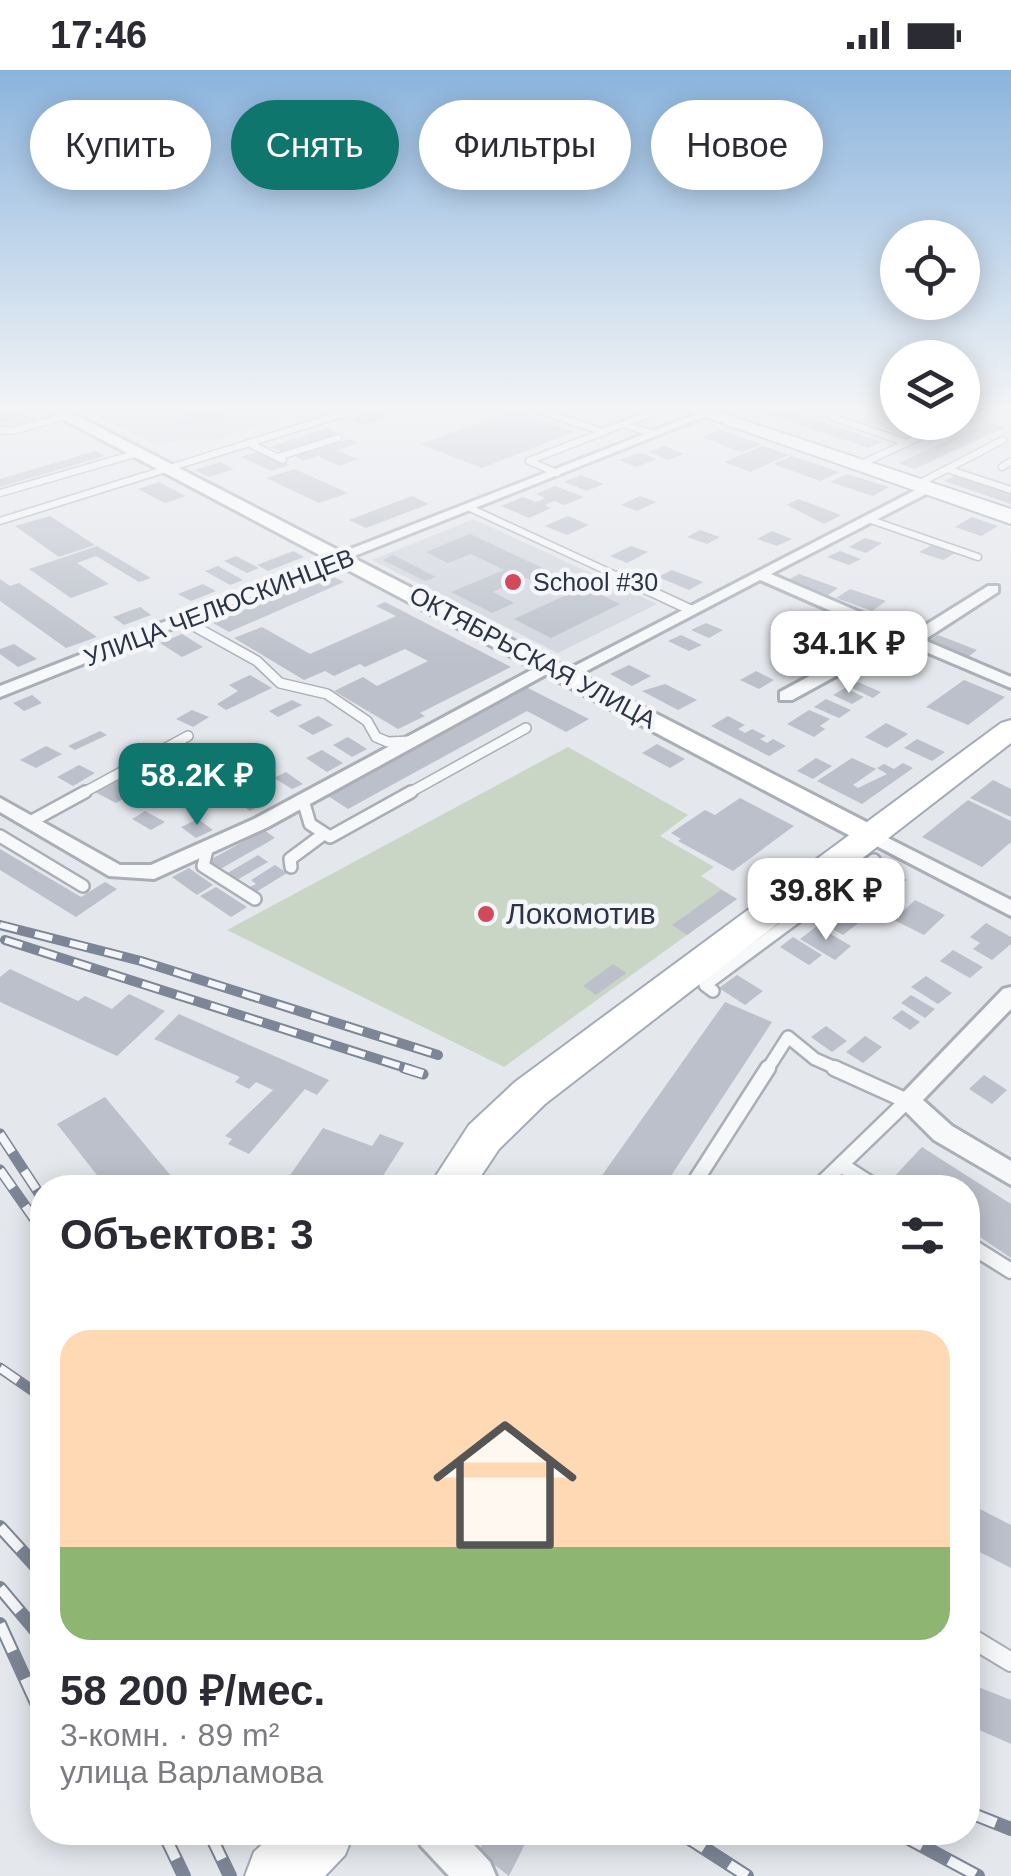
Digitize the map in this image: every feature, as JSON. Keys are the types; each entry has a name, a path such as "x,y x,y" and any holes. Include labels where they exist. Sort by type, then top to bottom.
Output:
{"main road":[{"name":"ОКТЯБРЬСКАЯ УЛИЦА","path":"218,494 558,669 872,847"},
{"path":"943,494 1011,517"},
{"path":"457,1175 516,1107 872,847 1011,729"},
{"path":"278,1876 309,1845"}],"street":[{"name":"УЛИЦА ЧЕЛЮСКИНЦЕВ","path":"0,692 504,494"},
{"path":"0,804 74,850 116,870 135,874 205,858 410,742 558,669 691,610 909,494"},
{"path":"760,575 1011,683"},
{"path":"786,696 904,639 992,589"},
{"name":"ОКТЯБРЬСКАЯ УЛИЦА","path":"872,847 1011,909"},
{"path":"1011,995 907,1101 943,1134 1011,1174"},
{"path":"447,1845 476,1876"}],"lane":[{"path":"0,520 83,494"},
{"path":"470,508 691,610"},
{"path":"868,519 978,557"},
{"path":"185,620 256,662 280,684 327,694 367,721 376,737 388,742 410,742"},
{"path":"304,800 306,820 321,836 330,838 526,728"},
{"path":"30,822 188,736"},
{"path":"0,836 83,886"},
{"path":"291,867 290,858 321,836"},
{"path":"713,991 705,985 872,847"},
{"path":"205,858 256,899"},
{"path":"699,1175 788,1037 815,1059 907,1101 830,1175"},
{"path":"840,1165 856,1175"},
{"path":"980,1252 1011,1271"},
{"path":"980,1643 1011,1662"}],"shaded area":[{"name":"School #30","path":"474,519 657,604 558,653 372,560"}],"green space":[{"name":"Локомотив","path":"568,747 688,815 660,836 714,867 701,876 737,899 504,1067 227,930"}],"building":[{"path":"148,494 186,496 165,503"},
{"path":"301,494 344,494 319,503"},
{"path":"537,494 584,497 565,505 554,501 545,505 551,508 529,518 501,506 523,497 536,502 545,498"},
{"path":"983,494 1011,494 1011,504"},
{"path":"412,496 429,504 366,528 349,520"},
{"path":"640,496 656,502 637,511 621,505"},
{"path":"798,499 841,515 824,524 787,505"},
{"path":"50,516 95,545 59,557 15,526"},
{"path":"568,516 589,525 567,535 545,526"},
{"path":"972,517 998,526 981,536 955,527"},
{"path":"700,530 720,537 707,544 687,537"},
{"path":"772,531 792,539 777,546 757,539"},
{"path":"470,534 620,604 551,638 514,619 564,596 526,578 493,592 514,603 492,613 451,592 504,570 471,554 448,563 426,552"},
{"path":"865,538 882,543 866,553 849,547"},
{"path":"934,544 957,552 943,560 919,552"},
{"path":"97,546 151,578 139,582 96,556 77,563 109,584 71,598 29,569"},
{"path":"631,546 648,552 627,563 610,556"},
{"path":"293,551 304,557 268,571 257,565"},
{"path":"840,551 861,559 849,565 827,557"},
{"path":"393,555 436,577 425,581 383,560"},
{"path":"236,556 259,568 247,573 224,561"},
{"path":"218,566 243,580 230,585 205,571"},
{"path":"672,570 703,582 689,590 658,577"},
{"path":"328,574 344,582 229,632 213,623"},
{"path":"799,574 838,588 828,595 788,580"},
{"path":"0,579 10,586 19,583 97,637 66,648 0,601"},
{"path":"203,584 216,591 191,601 178,594"},
{"path":"850,589 886,601 872,611 836,598"},
{"path":"385,602 511,667 420,713 425,716 398,729 334,691 363,677 377,686 428,661 405,649 365,667 360,664 334,676 325,671 304,680 234,638 262,627 310,654 396,616 376,606"},
{"path":"140,607 151,615 124,625 113,617"},
{"path":"706,623 723,630 709,638 691,630"},
{"path":"843,626 861,633 847,641 829,633"},
{"path":"182,634 203,647 182,657 160,643"},
{"path":"681,635 702,645 689,651 668,641"},
{"path":"938,635 977,650 968,657 928,642"},
{"path":"14,644 37,659 18,667 0,654 0,649"},
{"path":"906,652 927,661 917,667 895,658"},
{"path":"629,665 651,676 632,686 610,674"},
{"path":"756,671 774,680 759,689 740,680"},
{"path":"250,675 272,688 226,710 217,704 238,691 229,685"},
{"path":"964,680 1005,697 968,725 926,707"},
{"path":"858,682 881,692 873,698 850,687"},
{"path":"665,684 697,700 678,710 642,691"},
{"path":"526,687 589,719 566,732 527,711 348,809 325,794"},
{"path":"845,688 864,697 852,704 833,695"},
{"path":"32,695 42,703 24,711 13,703"},
{"path":"826,699 851,710 839,718 814,707"},
{"path":"292,700 302,705 278,717 269,711"},
{"path":"192,710 209,717 193,727 176,719"},
{"path":"809,710 830,719 814,737 787,724"},
{"path":"318,716 333,725 313,735 298,726"},
{"path":"728,716 745,725 738,729 745,733 752,729 766,736 760,739 767,743 773,739 786,746 769,756 711,726"},
{"path":"886,723 908,734 887,748 865,737"},
{"path":"100,731 107,735 75,750 68,746"},
{"path":"348,737 367,749 352,757 333,745"},
{"path":"917,739 945,752 932,761 904,748"},
{"path":"657,744 685,759 670,768 642,753"},
{"path":"46,746 62,754 36,768 20,760"},
{"path":"192,746 210,757 184,771 166,760"},
{"path":"248,747 260,754 237,766 225,758"},
{"path":"322,750 343,763 327,772 306,758"},
{"path":"816,758 832,766 813,779 797,771"},
{"path":"852,758 876,769 853,785 858,788 887,774 877,768 884,764 894,769 903,763 913,768 862,804 817,781"},
{"path":"156,761 169,771 149,780 137,770"},
{"path":"79,765 95,773 73,786 57,777"},
{"path":"286,772 303,784 292,789 274,778"},
{"path":"117,779 138,790 116,803 95,792"},
{"path":"993,780 1011,789 1011,817 970,798"},
{"path":"251,791 267,802 250,811 234,800"},
{"path":"194,793 205,800 187,809 176,802"},
{"path":"740,798 794,826 733,871 678,841 681,839 671,833 705,810 715,815"},
{"path":"968,800 1011,821 1011,842 982,867 922,837"},
{"path":"145,811 165,822 151,830 132,819"},
{"path":"198,819 213,830 196,838 181,827"},
{"path":"264,830 275,838 215,872 208,866 212,864 208,861"},
{"path":"0,849 81,897 105,882 117,889 76,917 0,870"},
{"path":"258,855 268,862 235,881 226,874"},
{"path":"275,865 287,873 256,892 250,887 256,884 251,880"},
{"path":"882,866 907,880 896,888 872,875"},
{"path":"189,868 213,885 197,895 172,877"},
{"path":"866,879 900,898 880,915 845,896"},
{"path":"216,887 247,907 231,917 200,896"},
{"path":"721,890 737,899 687,935 672,925"},
{"path":"915,900 945,915 924,935 894,920"},
{"path":"830,903 861,921 843,935 812,917"},
{"path":"986,923 1011,937 1011,944 992,960 973,949 980,943 970,937"},
{"path":"817,926 851,946 835,960 800,939"},
{"path":"793,937 822,955 809,965 780,947"},
{"path":"953,950 983,967 970,978 940,961"},
{"path":"613,964 626,973 596,995 583,986"},
{"path":"10,969 78,1001 85,996 112,1009 129,994 165,1011 117,1056 0,1002 0,977"},
{"path":"737,975 763,991 745,1005 719,988"},
{"path":"926,976 952,993 938,1004 911,987"},
{"path":"911,995 935,1009 925,1018 901,1003"},
{"path":"725,1002 772,1022 672,1175 602,1175"},
{"path":"902,1010 920,1022 910,1030 892,1018"},
{"path":"179,1014 329,1080 317,1095 305,1089 249,1154 228,1144 232,1139 225,1136 273,1090 256,1082 249,1089 235,1082 240,1077 154,1039"},
{"path":"826,1026 847,1041 832,1052 811,1037"},
{"path":"865,1036 882,1047 863,1063 846,1052"},
{"path":"984,1075 1007,1090 992,1104 969,1089"},
{"path":"105,1097 170,1175 97,1175 57,1124"},
{"path":"323,1128 372,1146 380,1134 404,1143 383,1175 290,1175"},
{"path":"922,1147 966,1175 896,1175"},
{"path":"980,1184 1011,1204 1011,1258 980,1237"},
{"path":"980,1509 1011,1525 1011,1568 980,1552"},
{"path":"980,1688 1011,1700 1011,1744 980,1730"},
{"path":"482,1845 524,1845 509,1876 478,1852"}],"railway":[{"path":"0,925 141,961 438,1055"},
{"path":"5,940 412,1070"},
{"path":"404,1068 423,1074"},
{"path":"0,1134 30,1180"},
{"path":"0,1170 30,1213"},
{"path":"0,1368 30,1389"},
{"path":"0,1527 30,1560"},
{"path":"0,1588 30,1624"},
{"path":"0,1624 30,1690"},
{"path":"980,1817 1011,1829"},
{"path":"169,1845 184,1876"},
{"path":"215,1845 230,1876"},
{"path":"699,1845 747,1876"},
{"path":"920,1845 978,1876"}],"place":[{"name":"School #30","path":"513,582"},
{"name":"Локомотив","path":"486,914"}]}
